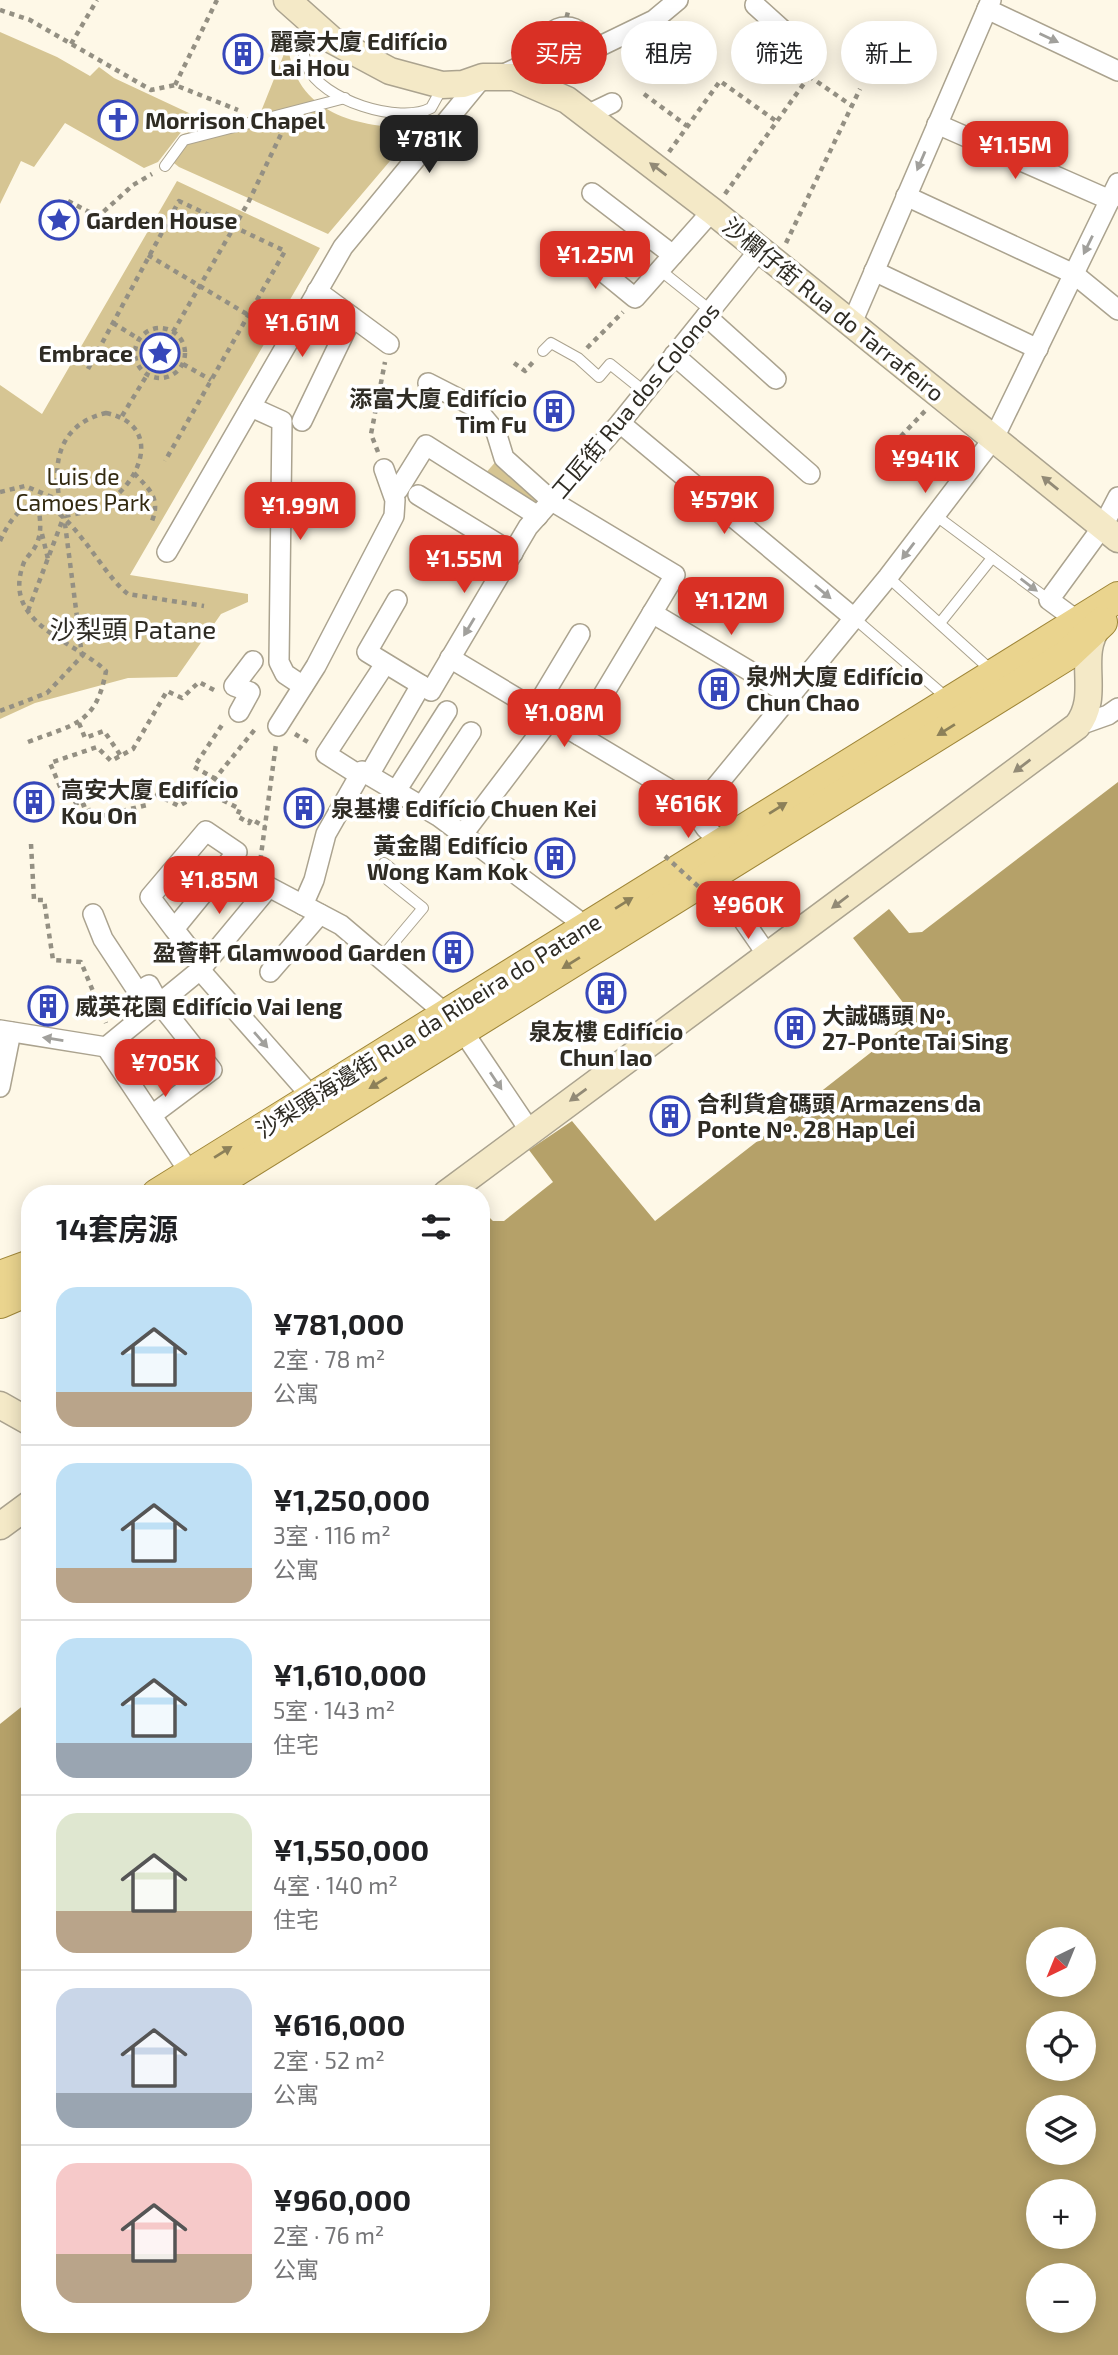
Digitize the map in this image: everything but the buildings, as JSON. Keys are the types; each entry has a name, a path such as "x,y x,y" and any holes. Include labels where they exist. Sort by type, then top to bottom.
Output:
{"main road":[{"path":"708,877 1067,655 1118,597"},
{"path":"708,877 725,841 1026,654 1099,618"},
{"name":"沙梨頭海邊街 Rua da Ribeira do Patane","path":"204,1185 454,1022 587,927 708,877"},
{"name":"沙梨頭海邊街 Rua da Ribeira do Patane","path":"203,1185 312,1097 454,1022 708,877"},
{"path":"0,1276 21,1268"},
{"path":"0,1303 21,1294"}],"street":[{"path":"607,43 654,20 678,0"},
{"path":"852,323 989,4 1118,71"},
{"path":"755,5 773,21"},
{"path":"296,9 358,56 390,71 442,85 463,84 511,69"},
{"path":"167,552 343,247 492,77"},
{"name":"沙欄仔街 Rua do Tarrafeiro","path":"492,77 514,77 567,100 712,211 1110,533"},
{"path":"587,115 612,103"},
{"path":"725,841 704,829 699,819 699,807 888,577 994,438 1114,192 937,124"},
{"path":"592,193 667,263"},
{"path":"906,196 1074,274 1118,310"},
{"path":"580,253 635,298 712,211"},
{"name":"工匠街 Rua dos Colonos","path":"270,972 311,909 314,880 326,834 363,774 450,658 538,516 620,423 708,313 768,256"},
{"path":"874,271 1038,349"},
{"path":"317,292 389,344"},
{"path":"708,313 776,379"},
{"path":"302,421 352,317"},
{"path":"674,355 810,474"},
{"path":"428,383 475,407 496,432 504,458 552,501 675,575 579,735"},
{"path":"251,407 282,421 279,662 285,674 303,686"},
{"path":"620,423 854,618"},
{"path":"281,721 303,686 394,516 396,500 391,482 426,445 538,516"},
{"path":"418,495 513,553"},
{"path":"1077,726 1088,706 1088,645 1099,618 1049,600 1110,533 1118,497"},
{"path":"397,600 367,652 426,688"},
{"path":"652,613 790,695"},
{"path":"463,834 543,713 580,634"},
{"path":"1026,654 1047,650 1067,655 1080,665 1089,684"},
{"path":"450,658 699,807"},
{"path":"239,712 250,692 234,686 253,661"},
{"path":"385,664 326,754 422,806 587,927"},
{"path":"396,791 447,711"},
{"path":"458,1185 1077,726 1113,712"},
{"path":"422,806 471,732"},
{"path":"174,929 237,852 206,831 149,897 201,968 312,1097"},
{"path":"708,877 768,956"},
{"path":"0,1087 6,1031 110,1044 201,968 263,895 311,909 341,925 454,1022 530,1131"},
{"path":"93,914 103,939 138,992 149,985 159,1003 212,1070 152,1115"},
{"path":"110,1044 197,1185"},
{"path":"0,1405 21,1417"},
{"path":"0,1526 21,1511"}],"lane":[{"path":"296,9 307,66 321,85 345,98 374,109 411,116 431,108 438,100 442,85"},
{"path":"165,166 184,140 345,98"},
{"path":"667,263 708,313"},
{"path":"543,351 551,343 578,358 599,377 610,364 645,392"},
{"path":"935,515 1049,600"},
{"path":"940,623 992,558"},
{"path":"888,577 995,673"},
{"path":"854,618 950,701"},
{"path":"1113,712 1118,698"},
{"path":"381,958 423,908 388,880 394,871 384,863"}],"path":[{"path":"71,44 97,0"},
{"path":"175,85 217,0"},
{"path":"0,10 30,20 151,90 175,85 262,120"},
{"path":"670,151 720,80 776,121"},
{"path":"712,211 803,84"},
{"path":"820,84 852,106"},
{"path":"768,256 860,89"},
{"path":"643,94 687,126"},
{"path":"173,332 234,227 292,112"},
{"path":"68,201 95,215 101,214 133,185 165,166"},
{"path":"88,369 179,201 285,250 250,316 165,461"},
{"path":"148,255 250,316"},
{"path":"578,358 635,298"},
{"path":"113,323 139,339"},
{"path":"158,328 173,332 185,349 183,363 171,376 155,378 147,375 140,369 134,354 139,339 158,328"},
{"path":"371,434 389,344"},
{"path":"514,363 525,371 543,351"},
{"path":"183,363 211,380"},
{"path":"122,416 147,375"},
{"path":"887,451 940,395"},
{"path":"0,704 1,710 50,691 82,656 64,516 55,471 73,429 92,416 106,413 122,416 132,425 143,446 142,459 134,473 111,500 88,512 64,516"},
{"path":"134,473 156,498 157,509 152,521"},
{"path":"0,492 25,486 59,500"},
{"path":"38,504 48,560"},
{"path":"0,541 15,514 38,504 64,516 128,594 204,606"},
{"path":"28,611 64,516"},
{"path":"28,743 79,722 96,709 106,671 96,661 82,656 33,620 22,603 23,563 35,548 41,531"},
{"path":"199,682 182,698 167,691 133,749 121,756 111,761 97,747 50,763 64,796 71,794 78,807 86,804 93,818 147,805 155,794 179,806 205,791 254,729 281,721 265,827 263,895"},
{"path":"79,722 85,738 104,731 121,756"},
{"path":"216,779 194,767 218,733"},
{"path":"205,791 240,809 237,816 249,823 251,819 265,827"},
{"path":"31,844 34,900 44,900 53,960 81,962 110,1044"},
{"path":"665,856 708,877"}],"green space":[{"path":"0,32 57,57 90,76 99,67 114,78 206,121 182,131 158,162 144,168 65,123 34,167 21,161 0,204"},
{"path":"288,44 293,68 302,87 316,101 333,112 373,125 418,128 328,234 179,167 165,156 183,134 260,114"},
{"name":"Luis de Camoes Park","path":"177,181 320,248 130,575 248,594 248,602 221,614 177,677 128,678 35,703 0,719 0,385 42,414"},
{"path":"498,459 542,500 536,507 484,475"}],"shaded area":[{"path":"159,337 170,342 175,353 170,364 159,369 148,364 143,353 148,342"},
{"path":"1118,782 1118,2355 0,2355 0,1724 21,1707 21,2333 490,2333 490,1218 493,1221 504,1221 553,1182 529,1150 572,1121 655,1221 915,1018 853,938 889,909 909,933 922,932"}],"place":[{"name":"麗豪大廈 Edifício Lai Hou","path":"243,54"},
{"name":"Morrison Chapel","path":"118,120"},
{"name":"Garden House","path":"59,220"},
{"name":"Embrace","path":"160,353"},
{"name":"添富大廈 Edifício Tim Fu","path":"554,411"},
{"name":"泉州大廈 Edifício Chun Chao","path":"719,689"},
{"name":"高安大廈 Edifício Kou On","path":"34,802"},
{"name":"泉基樓 Edifício Chuen Kei","path":"304,808"},
{"name":"黃金閣 Edifício Wong Kam Kok","path":"555,858"},
{"name":"盈薈軒 Glamwood Garden","path":"453,952"},
{"name":"泉友樓 Edifício Chun Iao","path":"606,993"},
{"name":"威英花園 Edifício Vai Ieng","path":"48,1006"},
{"name":"大誠碼頭 Nº. 27-Ponte Tai Sing","path":"795,1028"},
{"name":"合利貨倉碼頭 Armazens da Ponte Nº. 28 Hap Lei","path":"670,1116"}],"district":[{"name":"沙梨頭 Patane","path":"133,628"}]}
